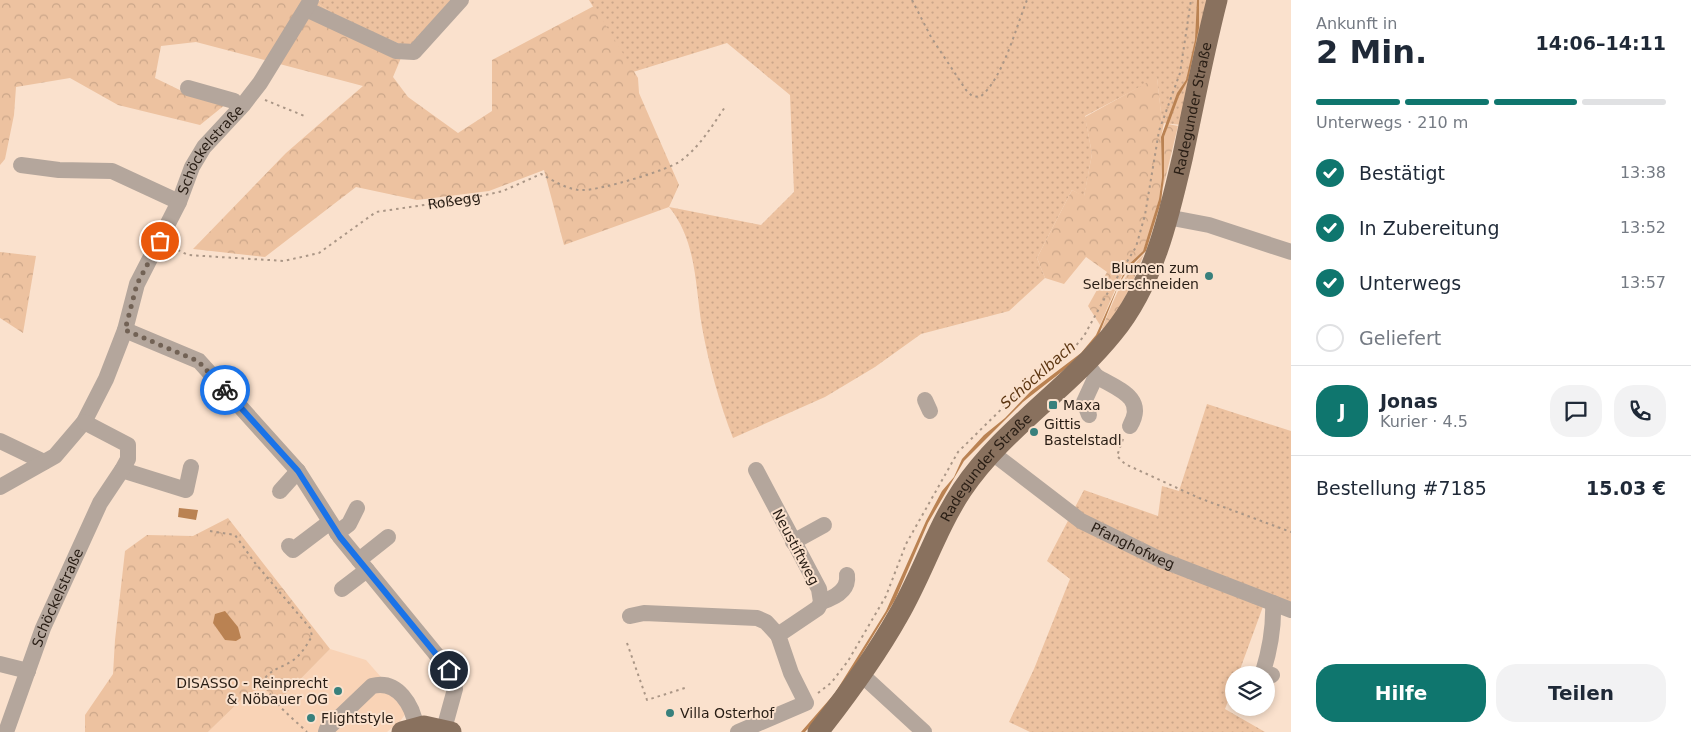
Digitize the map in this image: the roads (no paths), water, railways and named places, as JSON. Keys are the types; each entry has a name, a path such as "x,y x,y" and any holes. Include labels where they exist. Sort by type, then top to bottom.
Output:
{"main road":[{"name":"Radegunder Straße","path":"818,732 862,675 899,614 949,512 978,467 992,452 1092,370 1141,290 1167,217 1217,0"},
{"path":"409,730 424,726 448,731"}],"street":[{"name":"Schöckelstraße","path":"0,487 55,456 84,422 106,379 125,330 137,284 179,202 192,167 204,147 252,94 308,4 396,51 414,52 461,0"},
{"path":"188,88 234,101 239,109"},
{"path":"21,165 59,170 112,171 179,202"},
{"path":"1167,217 1208,225 1291,252"},
{"path":"125,330 198,361 298,471 333,527 449,670 455,689 448,731"},
{"path":"1089,415 1084,402 1092,370 1130,396 1136,406 1136,417 1130,426"},
{"name":"Schöckelstraße","path":"6,732 43,628 75,555 100,503 128,459 128,445 84,422"},
{"path":"0,442 44,462"},
{"name":"Pfanghofweg","path":"992,452 1082,521 1160,559 1291,610"},
{"path":"122,470 186,490 191,467"},
{"name":"Neustiftweg","path":"756,470 819,588 821,602 818,608 778,635"},
{"path":"280,491 298,471"},
{"path":"289,546 293,550 333,527 349,524 357,508"},
{"path":"793,542 824,525"},
{"path":"342,590 388,537"},
{"path":"821,602 833,598 842,592 848,582 847,575"},
{"path":"1264,666 1273,620 1273,603"},
{"path":"630,616 644,613 757,618 766,622 778,635 791,673 806,703 738,732"},
{"path":"0,664 28,672"},
{"path":"862,675 924,732"},
{"path":"326,732 372,686 378,684 390,686 402,695 414,712 409,730"}],"place":[{"name":"Blumen zum Selberschneiden","path":"1209,276"},
{"name":"Maxa","path":"1053,405"},
{"name":"Gittis Bastelstadl","path":"1034,432"},
{"name":"DISASSO - Reinprecht & Nöbauer OG","path":"338,691"},
{"name":"Villa Osterhof","path":"670,713"},
{"name":"Flightstyle","path":"311,718"}],"water label":[{"name":"Schöcklbach","path":"1038,375"}]}
